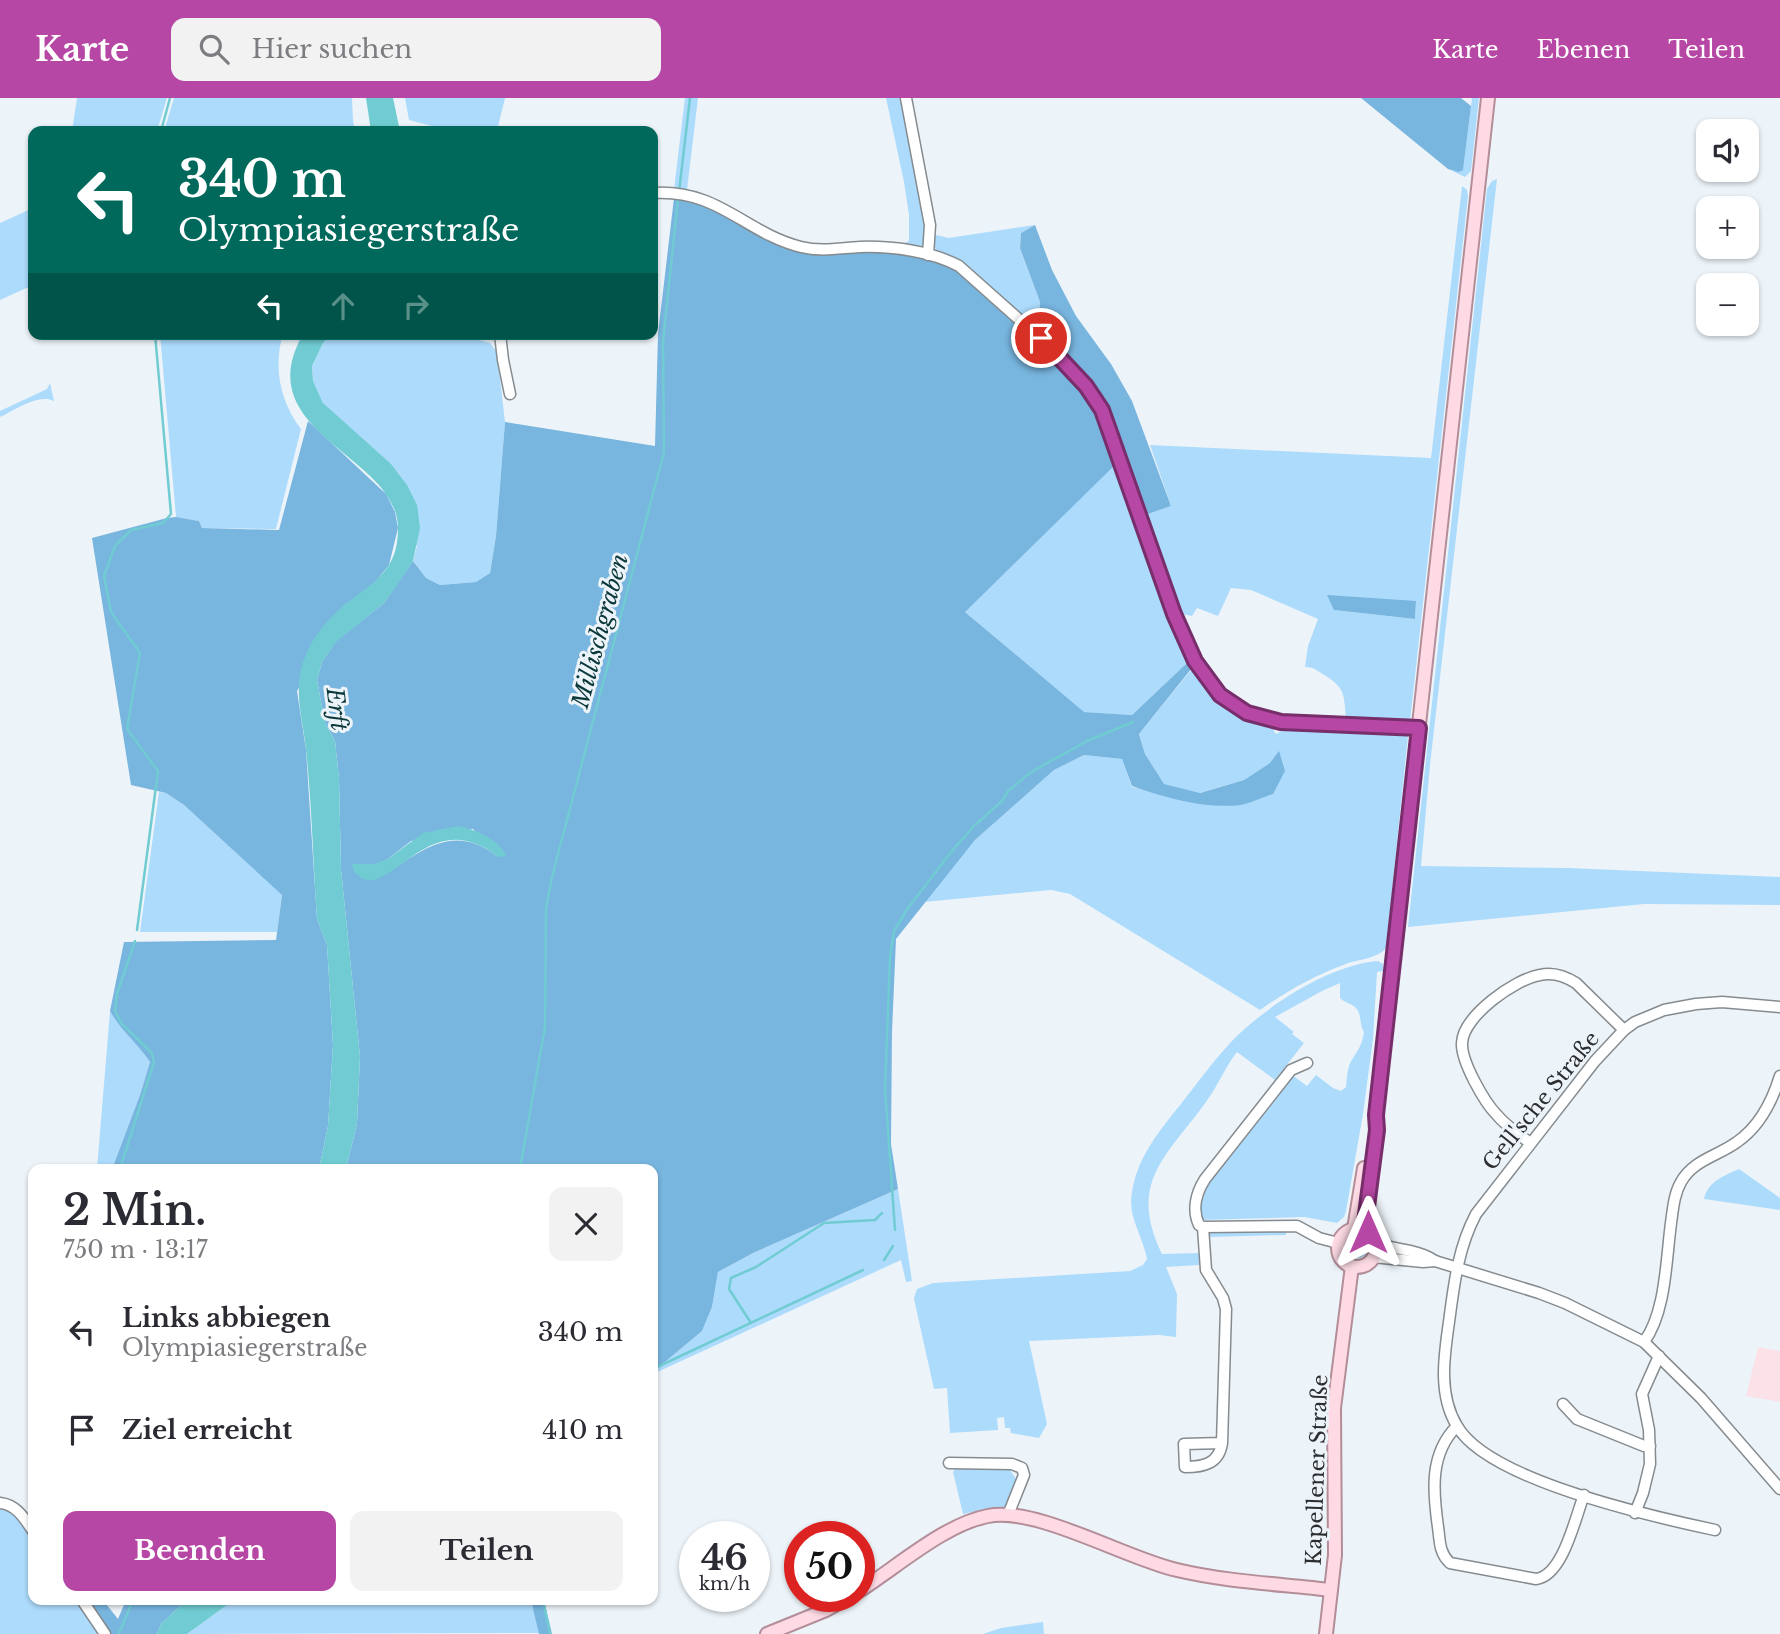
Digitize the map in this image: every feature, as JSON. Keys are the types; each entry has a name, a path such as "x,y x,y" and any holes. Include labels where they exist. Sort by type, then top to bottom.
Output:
{"main road":[{"path":"1359,1230 1371,1130 1376,1115 1488,98"},
{"path":"1359,1230 1371,1235 1375,1243 1373,1257 1364,1265 1352,1266 1340,1258 1338,1243 1343,1234 1359,1230"},
{"name":"Kapellener Straße","path":"1326,1634 1335,1555 1334,1408 1352,1266"},
{"path":"875,1581 954,1529 987,1516 1007,1515 1045,1523 1179,1571 1331,1590"},
{"path":"767,1634 821,1612"}],"street":[{"path":"905,98 929,225 928,255"},
{"path":"658,193 685,195 718,205 774,237 800,247 826,250 872,247 928,255 949,260 969,273 1059,355 1094,397 1112,436 1142,527 1184,638 1203,674 1220,695 1247,713 1281,722 1419,728"},
{"path":"501,340 510,394"},
{"path":"1530,1143 1493,1111 1464,1058 1462,1040 1471,1021 1516,984 1548,974 1568,978 1576,983 1624,1030"},
{"name":"Gell'sche Straße","path":"1457,1426 1449,1409 1444,1373 1456,1267 1465,1236 1476,1214 1530,1143 1595,1060 1624,1030 1635,1023 1664,1010 1696,1004 1722,1002 1780,1007"},
{"path":"1307,1063 1292,1070 1200,1186 1196,1219 1203,1227 1297,1226 1318,1238 1338,1243"},
{"path":"1644,1342 1658,1315 1675,1199 1681,1183 1696,1165 1737,1142 1755,1126 1768,1106 1780,1076"},
{"path":"1203,1227 1206,1270 1223,1298 1226,1315 1222,1443"},
{"path":"1375,1243 1391,1249 1425,1254 1435,1261 1514,1284 1565,1303 1644,1342 1701,1398 1780,1489"},
{"path":"1373,1257 1435,1261"},
{"path":"1635,1513 1648,1475 1650,1446 1642,1394 1660,1356"},
{"path":"1563,1404 1577,1419 1650,1446"},
{"path":"1584,1495 1561,1558 1546,1577 1536,1579 1450,1563 1441,1553 1433,1480 1442,1448 1448,1435 1457,1426 1479,1450 1505,1465 1635,1513 1715,1531"},
{"path":"949,1463 1012,1464 1022,1468 1024,1475 1007,1515"},
{"path":"0,1503 19,1511 28,1524"},
{"path":"86,1605 106,1634"}],"shaded area":[{"path":"77,98 167,98 159,126 73,126"},
{"path":"174,98 352,98 354,126 166,126"},
{"path":"366,98 393,98 399,126 370,126"},
{"path":"405,98 505,98 498,126 432,126 409,120"},
{"path":"685,98 698,98 687,190 674,189"},
{"path":"886,98 903,98 923,201 924,239 919,248 900,245 909,241 909,215"},
{"path":"1361,98 1461,98 1471,106 1463,170 1459,172 1448,169"},
{"path":"1472,98 1479,98 1471,171 1465,177 1448,169 1463,169"},
{"path":"1497,179 1430,765 1421,866 1569,868 1780,877 1780,905 1644,904 1408,927 1487,189 1492,181"},
{"path":"1462,186 1467,190 1468,196 1410,721 1407,724 1296,720 1346,719 1344,697 1339,687 1317,670 1305,667 1308,646 1318,619 1251,590 1231,588 1218,616 1197,608 1192,616 1176,613 1145,515 1171,506 1150,445 1431,458","holes":["1416,602 1415,619 1334,610"]},
{"path":"674,198 724,212 771,239 860,251 885,251 950,265 967,276 1035,336 1086,390 1101,416 1116,464 965,612 1084,712 1132,715 1188,662 1192,668 1139,734 1145,754 1164,784 1200,793 1244,780 1270,763 1279,751 1285,771 1273,794 1241,805 1199,804 1132,786 1122,759 1084,755 1054,770 975,840 896,939 891,1144 898,1189 753,1253 718,1272 712,1307 702,1331 658,1368 658,1164 347,1164 357,1123 360,1057 341,869 339,778 335,741 325,723 317,680 322,662 336,641 384,603 413,561 426,578 440,585 476,582 490,573 496,536 505,422 655,446 658,334","holes":["473,829 498,857 483,847 468,842 442,843 416,854 389,872 353,864 375,865 388,859 411,841"]},
{"path":"28,210 28,287 0,300 0,223"},
{"path":"1035,225 1021,233 1020,248 1040,302 1038,331 969,269 936,250 932,239 937,235 948,238"},
{"path":"1035,225 1052,270 1076,316 1111,364 1132,401 1171,506 1145,515 1102,398 1092,382 1084,378 1038,331 1040,302 1020,248 1021,233"},
{"path":"161,340 282,340 280,384 288,407 301,429 276,529 202,528 199,521 176,517"},
{"name":"Erft","path":"301,340 326,340 312,366 313,381 323,403 391,464 407,485 417,505 420,528 413,561 398,584 384,603 336,642 322,662 317,680 325,723 335,741 339,778 341,869 360,1057 357,1123 347,1164 320,1164 328,1126 333,1045 327,945 317,919 310,792 299,681 308,649 322,627 340,608 383,574 389,565 397,543 398,529 392,503 376,481 308,420 294,396 291,368"},
{"path":"326,340 479,340 490,343 497,352 505,422 496,536 490,573 476,582 440,585 426,578 413,561 417,546 341,421 323,403 313,381 312,366"},
{"path":"50,383 54,401 34,401 0,417 0,411 47,389"},
{"path":"308,421 386,494 395,512 398,528 389,565 373,585 346,604 297,691 306,750 317,919 327,945 333,1045 328,1126 320,1164 114,1164 150,1062 110,1011 124,942 276,940 282,895 184,805 166,793 131,785 92,538 176,517 199,521 202,528 279,530"},
{"path":"1116,464 1171,615 1219,700 1235,712 1271,726 1276,734 1289,727 1397,730 1408,736 1386,948 1373,957 1346,964 1312,978 1260,1010 1070,894 1051,890 924,902 975,840 1054,770 1084,755 1122,759 1132,787 1242,805 1270,763 1244,780 1199,793 1163,784 1145,754 1139,734 1192,669 1188,662 1132,715 1083,712 964,611"},
{"path":"1327,595 1416,601 1415,619 1334,610"},
{"path":"159,792 166,793 184,805 282,894 277,932 140,932"},
{"path":"458,826 493,840 506,856 498,857 475,843 454,840 435,844 375,879 363,879 354,872 352,864 375,864 388,859 423,833"},
{"path":"1378,961 1383,964 1383,971 1377,972 1373,1039 1363,1114 1344,1217 1337,1223 1304,1217 1199,1220 1199,1202 1205,1185 1292,1075 1307,1086 1316,1075 1333,1088 1341,1091 1346,1087 1350,1065 1364,1032 1356,1008 1340,998 1340,983 1275,1017 1304,1043 1275,1080 1237,1052 1210,1096 1156,1171 1150,1189 1149,1207 1152,1229 1162,1254 1199,1253 1199,1265 1166,1267 1177,1294 1176,1337 1159,1335 1029,1341 1047,1424 1039,1438 1011,1433 1010,1428 1005,1428 1004,1417 997,1418 998,1430 950,1433 947,1388 934,1389 914,1298 917,1289 933,1283 1130,1271 1143,1265 1147,1259 1133,1218 1132,1192 1139,1166 1167,1121 1225,1049 1261,1015 1318,979 1359,964"},
{"path":"110,1011 150,1062 114,1164 97,1164"},
{"path":"1739,1169 1780,1198 1780,1210 1704,1199 1713,1183"},
{"path":"898,1189 912,1281 906,1282 901,1260 658,1372 658,1368 702,1331 712,1307 718,1272 753,1253"},
{"path":"1286,1230 1286,1235 1209,1237 1209,1232"},
{"path":"1357,1236 1367,1243 1368,1247 1361,1257 1357,1258 1347,1251 1346,1247 1353,1237"},
{"path":"1758,1347 1780,1351 1780,1402 1746,1396"},
{"path":"957,1466 1008,1467 1018,1482 1007,1508 991,1508 963,1514 953,1472"},
{"path":"0,1509 14,1513 28,1531 28,1605 80,1605 100,1634 0,1634"},
{"path":"91,1605 107,1605 118,1619 124,1605 182,1605 161,1624 157,1634 111,1634"},
{"path":"182,1605 227,1605 187,1634 157,1634 161,1624"},
{"path":"227,1605 532,1605 540,1633 187,1634"},
{"path":"532,1605 545,1605 552,1634 539,1634"},
{"path":"1043,1622 1044,1634 983,1634 1001,1628"}],"waterway":[{"path":"162,126 170,98"},
{"name":"Millischgraben","path":"679,192 690,98"},
{"name":"Millischgraben","path":"521,1164 545,1027 546,908 553,873 664,452 663,342 678,199"},
{"path":"137,930 158,771 127,729 140,653 111,612 104,576 115,546 131,530 163,523 171,514 156,340"},
{"path":"895,1230 885,1089 890,957 894,931 908,908 951,852 974,826 1002,801 1009,790 1031,772 1087,741 1133,722"},
{"path":"122,1164 154,1062 152,1053 121,1023 115,1011 117,994 135,941"},
{"path":"751,1323 729,1289 731,1278 756,1267 824,1223 875,1220 882,1213"},
{"path":"884,1260 893,1246"},
{"path":"658,1367 863,1270"},
{"path":"119,1634 131,1605"},
{"name":"Millischgraben","path":"544,1605 550,1634"}],"route":[{"path":"1041,338 1086,386 1102,410 1174,614 1195,661 1220,695 1256,717 1281,722 1419,728 1364,1230 1368,1232"}]}
